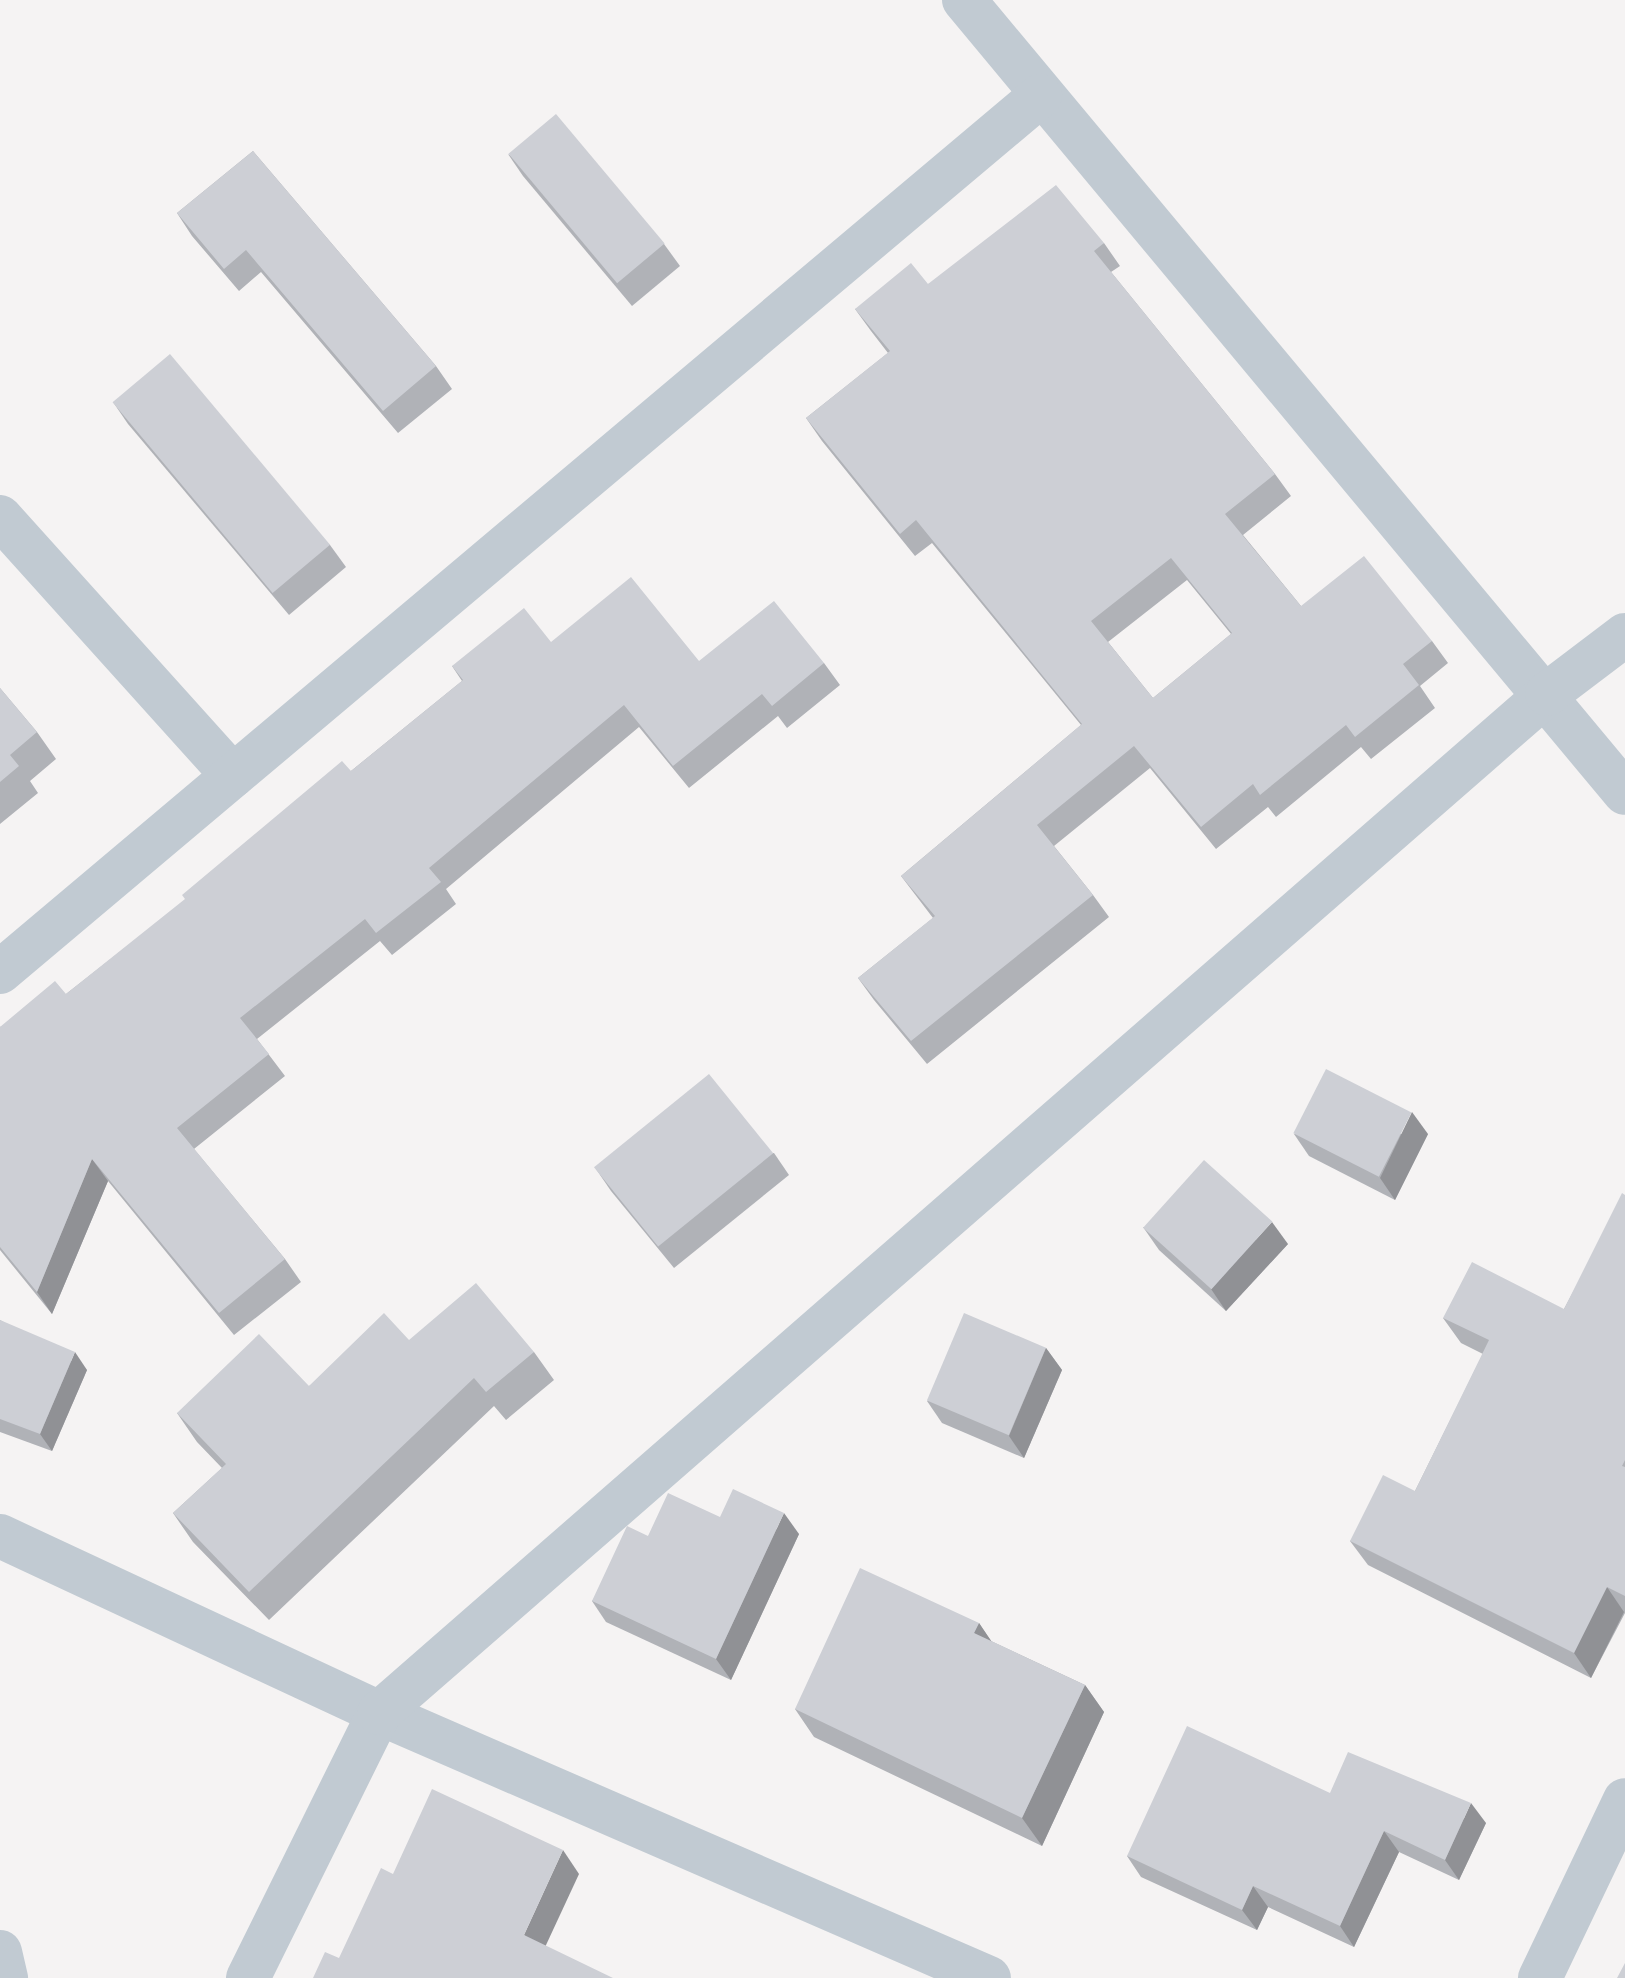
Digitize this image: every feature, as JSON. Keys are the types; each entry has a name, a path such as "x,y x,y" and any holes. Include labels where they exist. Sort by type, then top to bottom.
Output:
{"street":[{"path":"964,0 1040,96 1547,694 1625,793"},
{"path":"0,972 1040,96"},
{"path":"0,517 233,776"},
{"path":"248,1978 379,1713 1547,694 1625,635"},
{"path":"0,1536 379,1713 989,1978"},
{"path":"1540,1978 1625,1800"},
{"path":"0,1952 6,1978"}],"building":[{"path":"556,114 665,243 617,283 509,154"},
{"path":"253,151 436,366 383,411 246,250 224,269 177,213"},
{"path":"1056,185 1104,243 1094,251 1275,474 1225,514 1301,606 1364,556 1432,641 1403,664 1419,685 1355,737 1346,725 1260,795 1253,784 1201,827 1134,746 1037,825 1093,895 911,1041 858,978 935,916 901,876 1082,724 916,520 900,534 806,418 890,351 855,309 911,263 928,284","holes":["1171,558 1232,633 1153,698 1091,621"]},
{"path":"170,354 330,545 273,593 113,402"},
{"path":"631,577 699,661 774,601 824,663 772,706 762,694 673,766 624,705 429,868 441,882 376,933 365,919 240,1018 269,1054 177,1128 285,1259 219,1313 92,1159 37,1292 0,1247 0,1027 55,981 66,994 185,899 182,895 342,761 351,771 463,680 452,666 524,608 551,642"},
{"path":"0,688 37,732 10,755 19,766 0,782"},
{"path":"1326,1069 1412,1113 1379,1177 1293,1133"},
{"path":"709,1074 773,1153 658,1246 594,1167"},
{"path":"1204,1160 1272,1222 1211,1289 1143,1228"},
{"path":"1622,1193 1625,1195 1625,1460 1622,1466 1625,1467 1625,1596 1607,1587 1574,1653 1350,1541 1383,1475 1415,1491 1489,1340 1443,1318 1472,1262 1564,1309"},
{"path":"476,1283 534,1352 486,1392 474,1378 249,1592 173,1513 226,1464 177,1413 259,1334 309,1386 384,1313 409,1340"},
{"path":"964,1313 1046,1348 1009,1435 927,1400"},
{"path":"0,1320 75,1352 40,1434 0,1419"},
{"path":"733,1489 784,1513 716,1659 592,1601 627,1526 648,1536 668,1493 720,1517"},
{"path":"860,1568 979,1623 974,1633 1085,1685 1022,1818 795,1709"},
{"path":"1187,1726 1330,1793 1348,1752 1471,1803 1445,1860 1384,1831 1340,1926 1253,1886 1242,1910 1127,1856"},
{"path":"432,1789 563,1850 524,1935 613,1978 313,1978 325,1952 339,1958 381,1868 393,1874"},
{"path":"1625,1963 1625,1978 1617,1978"}]}
